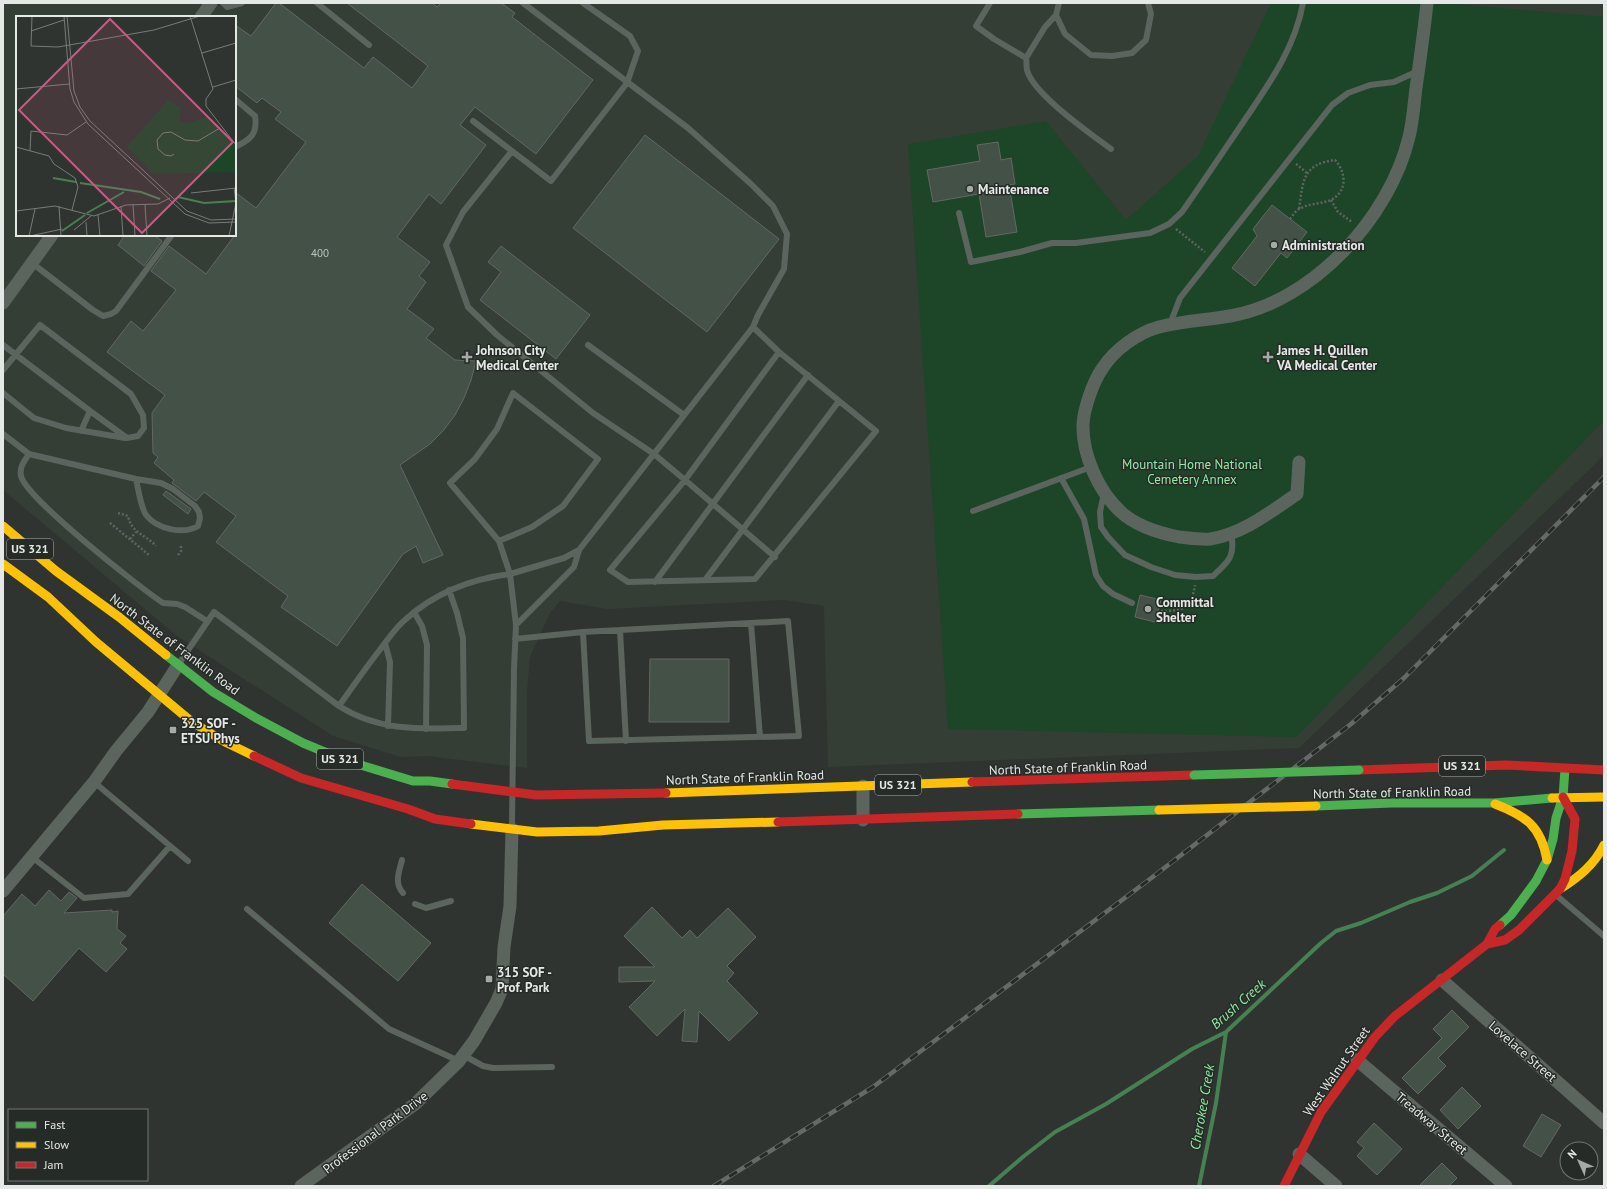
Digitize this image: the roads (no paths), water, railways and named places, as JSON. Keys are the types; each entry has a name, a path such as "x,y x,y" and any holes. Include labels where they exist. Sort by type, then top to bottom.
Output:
{"main road":[{"name":"North State of Franklin Road","path":"3,526 56,571 119,617 213,692 256,718 303,743 344,760 413,781 430,781 536,795 601,795 1507,765 1565,769"},
{"name":"North State of Franklin Road","path":"3,564 48,597 96,642 192,722 225,742 301,778 408,809 435,819 537,832 599,831 637,826 1159,810 1494,803 1563,797"},
{"name":"US 321","path":"1565,769 1604,770"},
{"name":"West Walnut Street","path":"1488,944 1495,929 1511,915 1536,881 1547,860 1553,839 1556,818 1563,797 1565,769"},
{"name":"US 321","path":"1563,797 1604,797"},
{"name":"West Walnut Street","path":"1284,1186 1321,1112 1375,1037 1395,1016 1488,944 1505,940 1528,922 1558,892 1565,879 1572,851 1575,819 1563,797"},
{"path":"1494,803 1515,811 1532,825 1542,838 1547,860"},
{"path":"1558,892 1585,872 1595,862 1604,845"}],"street":[{"path":"202,16 210,3"},
{"path":"1300,462 1298,494 1248,526 1231,534 1208,539 1164,534 1142,525 1123,514 1108,499 1088,460 1083,424 1089,398 1102,369 1116,353 1135,338 1158,327 1233,316 1252,311 1280,299 1313,279 1346,248 1362,230 1388,192 1400,165 1409,137 1427,3"},
{"path":"3,302 51,236"},
{"path":"3,890 94,782 116,751 148,712 178,665"},
{"path":"863,786 863,820"},
{"name":"Professional Park Drive","path":"301,1186 415,1104 461,1058 481,1029 502,989 504,947 510,906 512,829"},
{"name":"Lovelace Street","path":"1442,980 1604,1123"},
{"name":"Treadway Street","path":"1357,1060 1506,1186"},
{"path":"1299,1154 1336,1186"}],"lane":[{"path":"222,3 227,7 242,3"},
{"path":"317,3 369,45"},
{"path":"516,625 536,604 557,586 574,567 579,550 753,327 758,315 784,269 787,234 773,206 751,184 688,128 523,3"},
{"path":"473,121 551,181 627,83 638,51 630,36 583,3"},
{"path":"990,3 976,26 994,39 1026,58"},
{"path":"1059,3 1056,14 1045,27 1026,58 1027,71 1032,80 1046,97 1082,128 1112,149"},
{"path":"1056,14 1066,34 1091,55 1112,56 1132,53 1146,40 1151,14 1148,3"},
{"path":"959,213 971,262 1020,252 1052,243 1076,243 1150,233 1169,224 1186,205 1285,58 1296,31 1302,3"},
{"path":"1170,325 1180,298 1332,105 1348,93 1370,86 1394,82 1418,71"},
{"path":"236,100 255,116 257,126 248,141 236,147"},
{"path":"512,151 463,212 446,245 468,306 497,335 593,413 654,454 775,557"},
{"path":"32,263 103,316 111,314 124,300 171,236"},
{"path":"3,370 40,324 131,394 143,415 144,428 138,436 126,438 66,428 34,418 3,393"},
{"path":"753,327 780,352 876,431 755,580 628,582 610,570 685,480 780,352"},
{"path":"3,344 126,438"},
{"path":"588,344 684,415"},
{"path":"655,582 808,375"},
{"path":"499,541 532,527 563,506 598,459 513,393 496,429 475,459 450,483 499,541 510,574 516,625 512,829"},
{"path":"705,580 840,401"},
{"path":"80,430 90,411"},
{"path":"3,434 29,454 136,479 160,483 184,497 195,506 199,512 200,518 198,526 191,530 163,528 146,515 136,479"},
{"path":"29,454 20,471 24,482 63,523 163,603 177,604 185,607 207,621"},
{"path":"973,511 1091,467"},
{"path":"1061,478 1084,518 1096,575 1103,586 1113,594 1132,603"},
{"path":"1104,491 1100,512 1101,527 1108,537 1126,555 1151,567 1175,575 1196,577 1213,576 1228,563 1233,545 1231,534"},
{"path":"339,706 385,643 405,620 437,596 463,584 490,576 510,574 564,558 579,550"},
{"path":"178,665 214,612 350,713 366,720 388,726 426,729 464,728 463,638 457,612 449,590"},
{"path":"414,612 422,626 427,645 426,729"},
{"path":"516,639 583,632 788,621 799,736 589,741 583,632"},
{"path":"751,623 760,737"},
{"path":"620,630 626,740"},
{"path":"385,643 390,662 388,726"},
{"path":"94,782 188,861"},
{"path":"32,857 84,898 128,894 170,846"},
{"path":"402,860 397,879 399,888 403,893"},
{"path":"1558,892 1604,936"},
{"path":"416,904 426,908 451,901"},
{"path":"247,909 389,1029 483,1066 493,1068 552,1067"}],"waterway":[{"name":"Brush Creek","path":"989,1186 1055,1132 1106,1104 1192,1049 1226,1032 1321,943 1336,931 1361,923 1410,902 1437,893 1472,876 1504,850"},
{"name":"Cherokee Creek","path":"1199,1186 1216,1103 1226,1032"}],"railway":[{"path":"714,1186 873,1087 1154,876 1351,724 1404,678 1604,477"}],"place":[{"name":"Maintenance","path":"970,189"},
{"name":"Administration","path":"1274,245"},
{"name":"Johnson City Medical Center","path":"467,357"},
{"name":"James H. Quillen VA Medical Center","path":"1268,357"},
{"name":"Committal Shelter","path":"1148,609"},
{"name":"325 SOF - ETSU Phys","path":"173,730"},
{"name":"315 SOF - Prof. Park","path":"489,979"}],"park label":[{"name":"Mountain Home National Cemetery Annex","path":"1192,472"}]}
